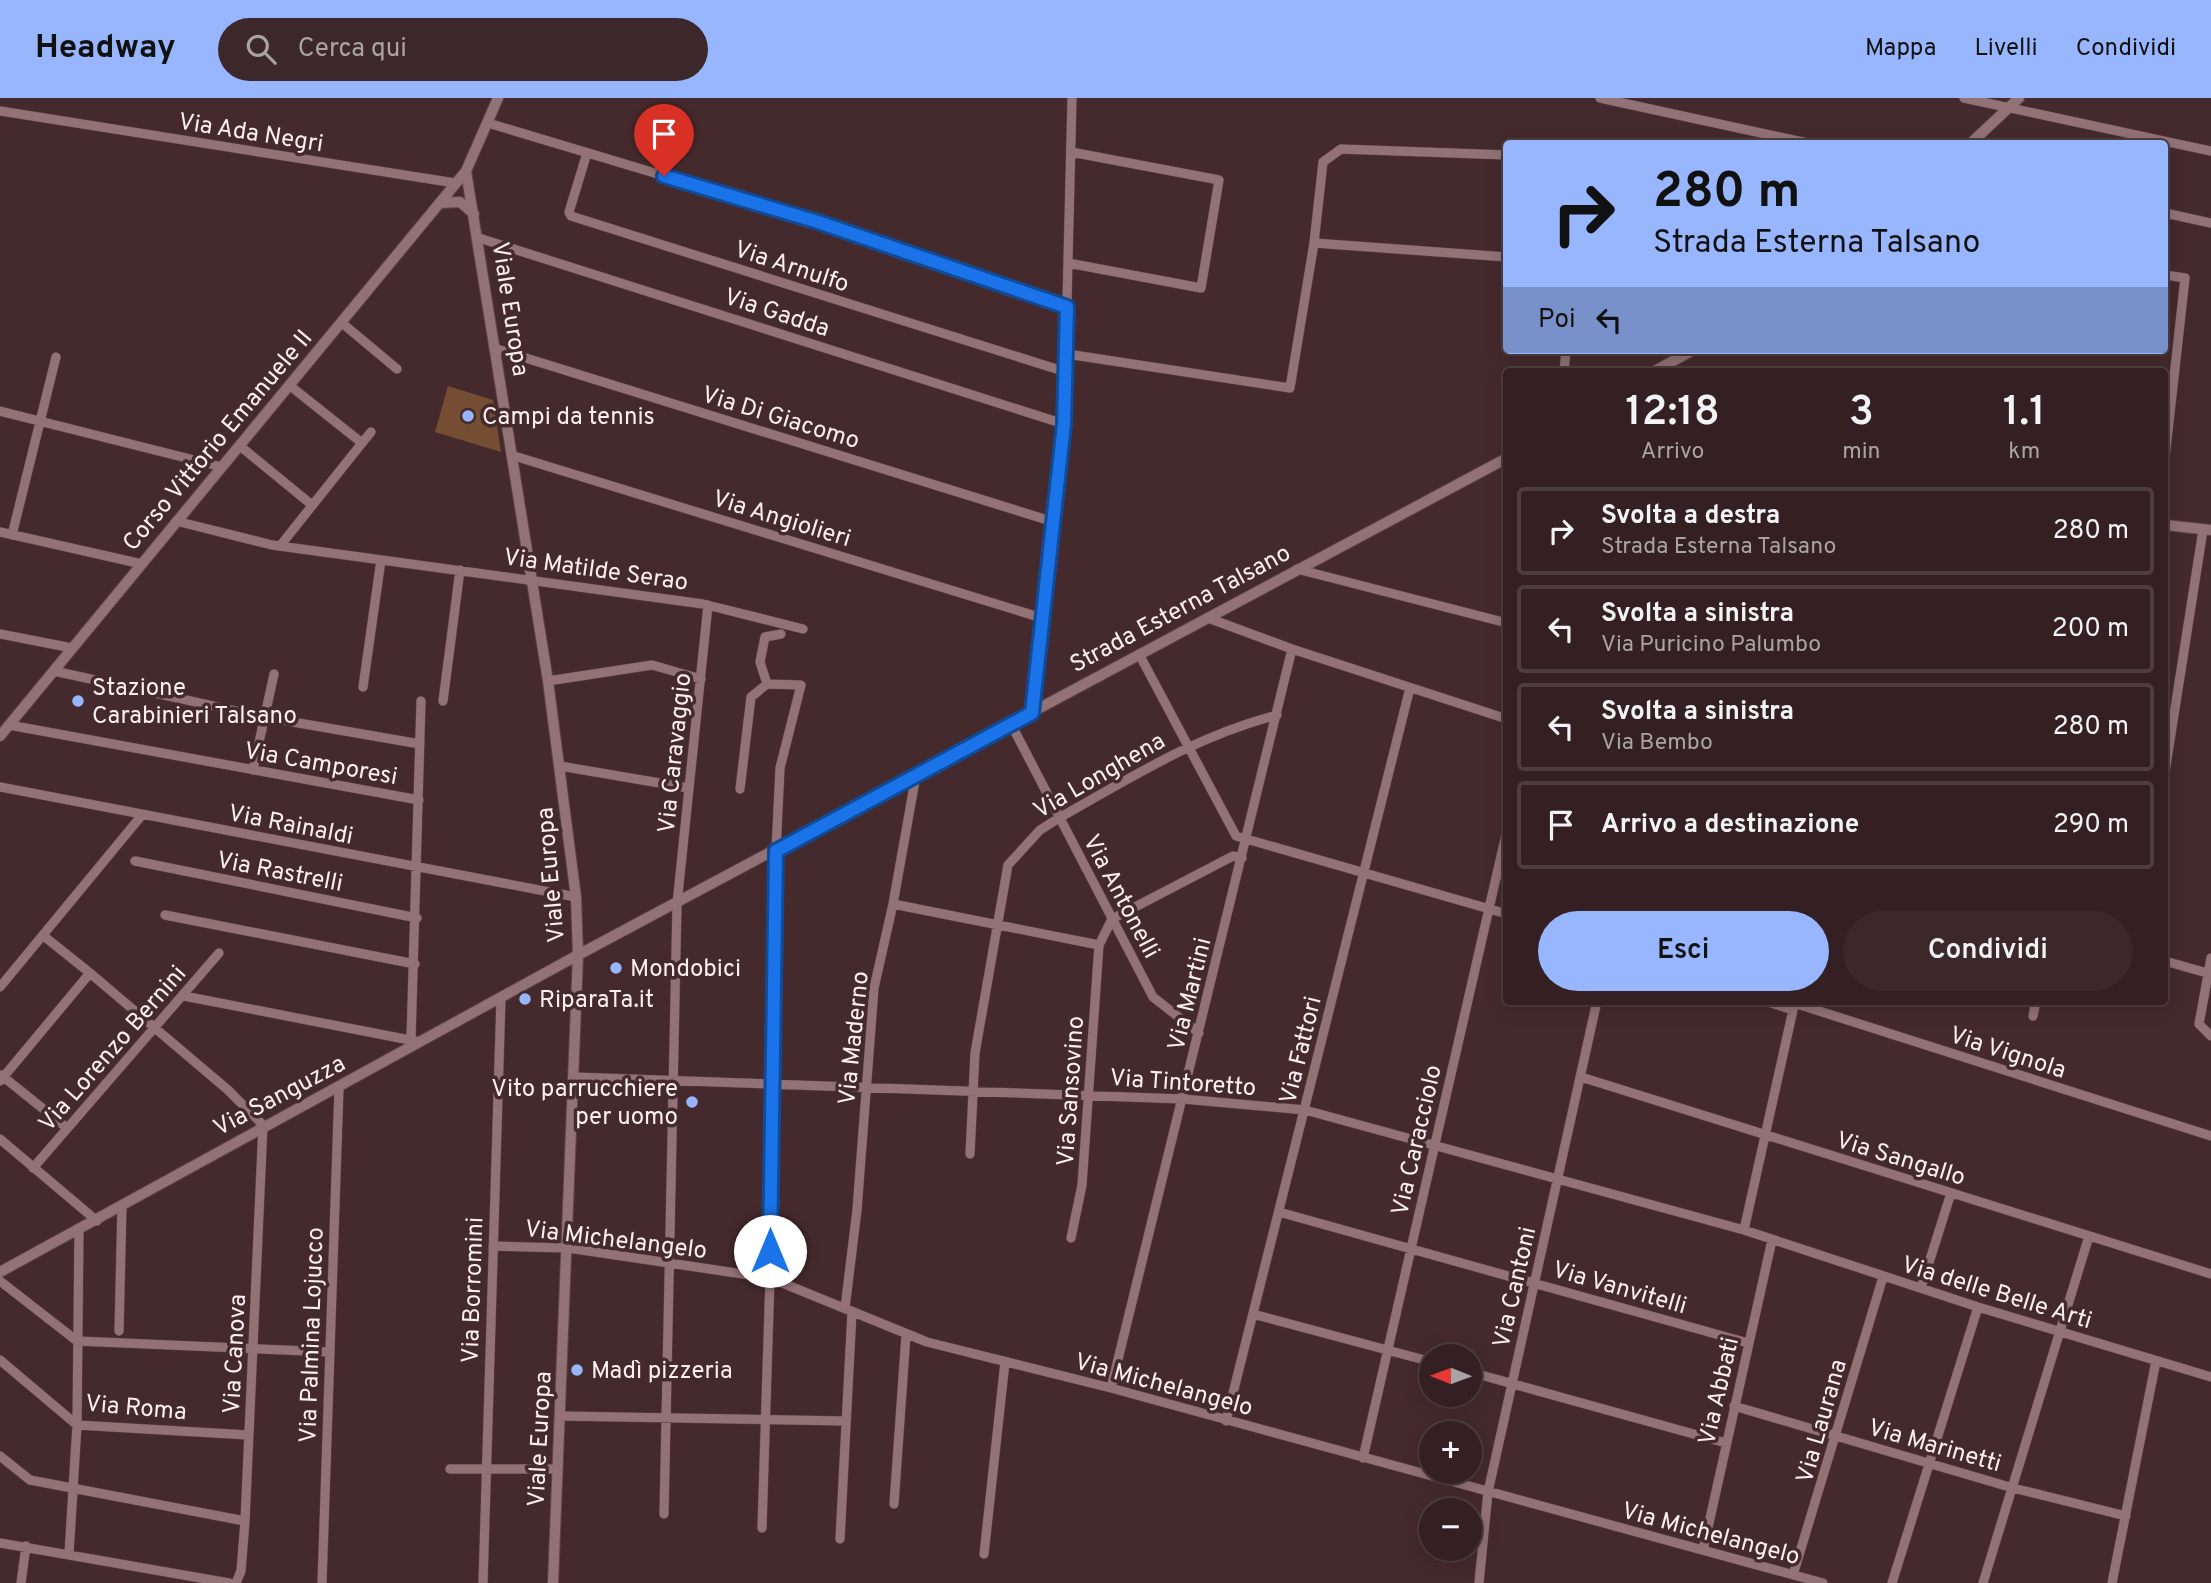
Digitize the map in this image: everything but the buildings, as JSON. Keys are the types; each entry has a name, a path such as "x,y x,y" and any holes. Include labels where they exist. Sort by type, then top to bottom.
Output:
{"street":[{"name":"Corso Vittorio Emanuele II","path":"0,736 456,184 466,171 498,98"},
{"path":"1032,713 1064,424 1072,98"},
{"path":"1600,98 1794,140"},
{"path":"1964,98 2160,140"},
{"path":"1974,140 2019,98"},
{"name":"Via Ada Negri","path":"0,111 456,184"},
{"path":"488,123 818,222 1067,307"},
{"path":"2168,142 2211,151"},
{"path":"1067,354 1290,388 1314,243 1323,162 1340,149 1503,155"},
{"path":"1068,263 1201,288 1219,180 1071,152"},
{"name":"Via Arnulfo","path":"587,153 569,212 571,216 1066,372"},
{"name":"Viale Europa","path":"466,171 497,349 511,455 548,681 576,897 578,955 574,1077 553,1583"},
{"path":"440,202 460,202 475,215"},
{"path":"2168,215 2211,223"},
{"name":"Via Gadda","path":"479,238 1064,424"},
{"path":"1314,243 1503,257"},
{"path":"2168,275 2185,278 2168,431"},
{"path":"342,323 397,369"},
{"name":"Via Di Giacomo","path":"497,349 1054,522"},
{"path":"1661,368 1686,354"},
{"path":"12,535 55,357"},
{"path":"289,385 362,443"},
{"path":"0,411 222,467"},
{"path":"280,546 371,432"},
{"path":"240,446 312,505"},
{"name":"Via Angiolieri","path":"511,455 1042,618"},
{"name":"Strada Esterna Talsano","path":"578,955 1503,460"},
{"name":"Via Matilde Serao","path":"176,521 280,546 708,605 803,629"},
{"path":"2168,525 2207,530 2168,755"},
{"path":"0,532 142,564"},
{"path":"363,687 381,559"},
{"path":"1297,569 1503,622"},
{"path":"443,701 460,570"},
{"name":"Via Caravaggio","path":"664,1514 677,904 708,605"},
{"path":"1208,618 1292,649 1503,718"},
{"path":"0,634 72,648"},
{"path":"767,684 760,662 765,637 781,634"},
{"name":"Via Martini","path":"1111,1388 1292,649"},
{"path":"1139,654 1236,836 1503,913"},
{"path":"548,681 652,665 701,679"},
{"path":"54,671 264,717 420,744"},
{"path":"253,769 274,674"},
{"path":"740,789 751,697 767,684 801,685 780,768 776,851 762,1528"},
{"name":"Via Fattori","path":"1226,1421 1410,688"},
{"path":"184,996 414,1041 421,702"},
{"name":"Via Longhena","path":"970,1154 975,1053 1008,865 1040,830 1188,746 1233,726 1277,715"},
{"name":"Via Antonelli","path":"1011,724 1153,997 1199,1033"},
{"name":"Via Camporesi","path":"9,725 419,800"},
{"path":"560,766 690,788"},
{"name":"Via Maderno","path":"840,1539 849,1310 874,988 893,904 916,775"},
{"name":"Via Rainaldi","path":"0,787 576,897"},
{"path":"0,987 45,937 142,815"},
{"name":"Via Caracciolo","path":"1363,1458 1503,847"},
{"path":"893,904 1099,945 1112,919 1233,856 1242,858"},
{"name":"Via Rastrelli","path":"135,861 417,918"},
{"path":"165,915 415,964"},
{"path":"45,937 228,1090 263,1125"},
{"name":"Via Sansovino","path":"1071,1238 1082,1185 1099,945"},
{"name":"Via Lorenzo Bernini","path":"33,1168 219,953"},
{"name":"Via Sanguzza","path":"0,1272 97,1221 263,1125 339,1088 414,1041 501,998 578,955"},
{"path":"2211,958 2199,1024 2211,1036"},
{"path":"2168,962 2207,973"},
{"path":"66,1128 1,1077 90,973"},
{"name":"Via Borromini","path":"483,1583 501,998"},
{"name":"Via Cantoni","path":"1479,1583 1488,1492 1596,1005"},
{"path":"1744,1230 1794,1005"},
{"name":"Via Vignola","path":"1794,1005 2211,1136"},
{"path":"2033,1016 2035,1005"},
{"name":"Via Tintoretto","path":"574,1077 1183,1099 1305,1110 1559,1178 1772,1240"},
{"name":"Via Sangallo","path":"1581,1077 2211,1274"},
{"name":"Via Palmina Lojucco","path":"322,1583 339,1088"},
{"name":"Via Canova","path":"236,1583 241,1571 245,1521 263,1125"},
{"path":"0,1139 97,1221"},
{"path":"1921,1288 1951,1194"},
{"path":"119,1331 122,1206"},
{"name":"Via Vanvitelli","path":"1279,1212 1748,1343"},
{"path":"69,1554 77,1425 79,1230"},
{"path":"1983,1583 2089,1236"},
{"name":"Via delle Belle Arti","path":"1772,1240 1978,1307 2211,1377"},
{"name":"Via Abbati","path":"1703,1550 1772,1240"},
{"name":"Via Michelangelo","path":"493,1246 568,1248 769,1278 906,1335 1111,1388 1823,1583"},
{"name":"Via Laurana","path":"1793,1575 1883,1276"},
{"path":"0,1281 77,1341 330,1352"},
{"path":"1892,1583 1978,1307"},
{"path":"1253,1314 1419,1359"},
{"path":"894,1504 906,1335"},
{"name":"Via Roma","path":"0,1360 77,1425 248,1435"},
{"path":"2112,1583 2156,1361"},
{"path":"984,1554 1004,1362"},
{"path":"1482,1376 1726,1443"},
{"name":"Via Marinetti","path":"1734,1406 2013,1488 2126,1516"},
{"path":"561,1416 846,1421"},
{"path":"0,1456 30,1480 245,1521"},
{"path":"450,1469 558,1469"},
{"path":"0,1543 229,1583"},
{"path":"21,1583 26,1546"}],"shaded area":[{"name":"Campi da tennis","path":"448,386 493,400 501,452 435,432"}],"place":[{"name":"Campi da tennis","path":"468,416"},
{"name":"Stazione Carabinieri Talsano","path":"78,701"},
{"name":"Mondobici","path":"616,968"},
{"name":"RiparaTa.it","path":"525,999"},
{"name":"Vito parrucchiere per uomo","path":"692,1102"},
{"name":"Madì pizzeria","path":"577,1370"}],"route":[{"path":"664,176 818,222 1067,307 1064,424 1032,713 776,851 770,1251"}]}
